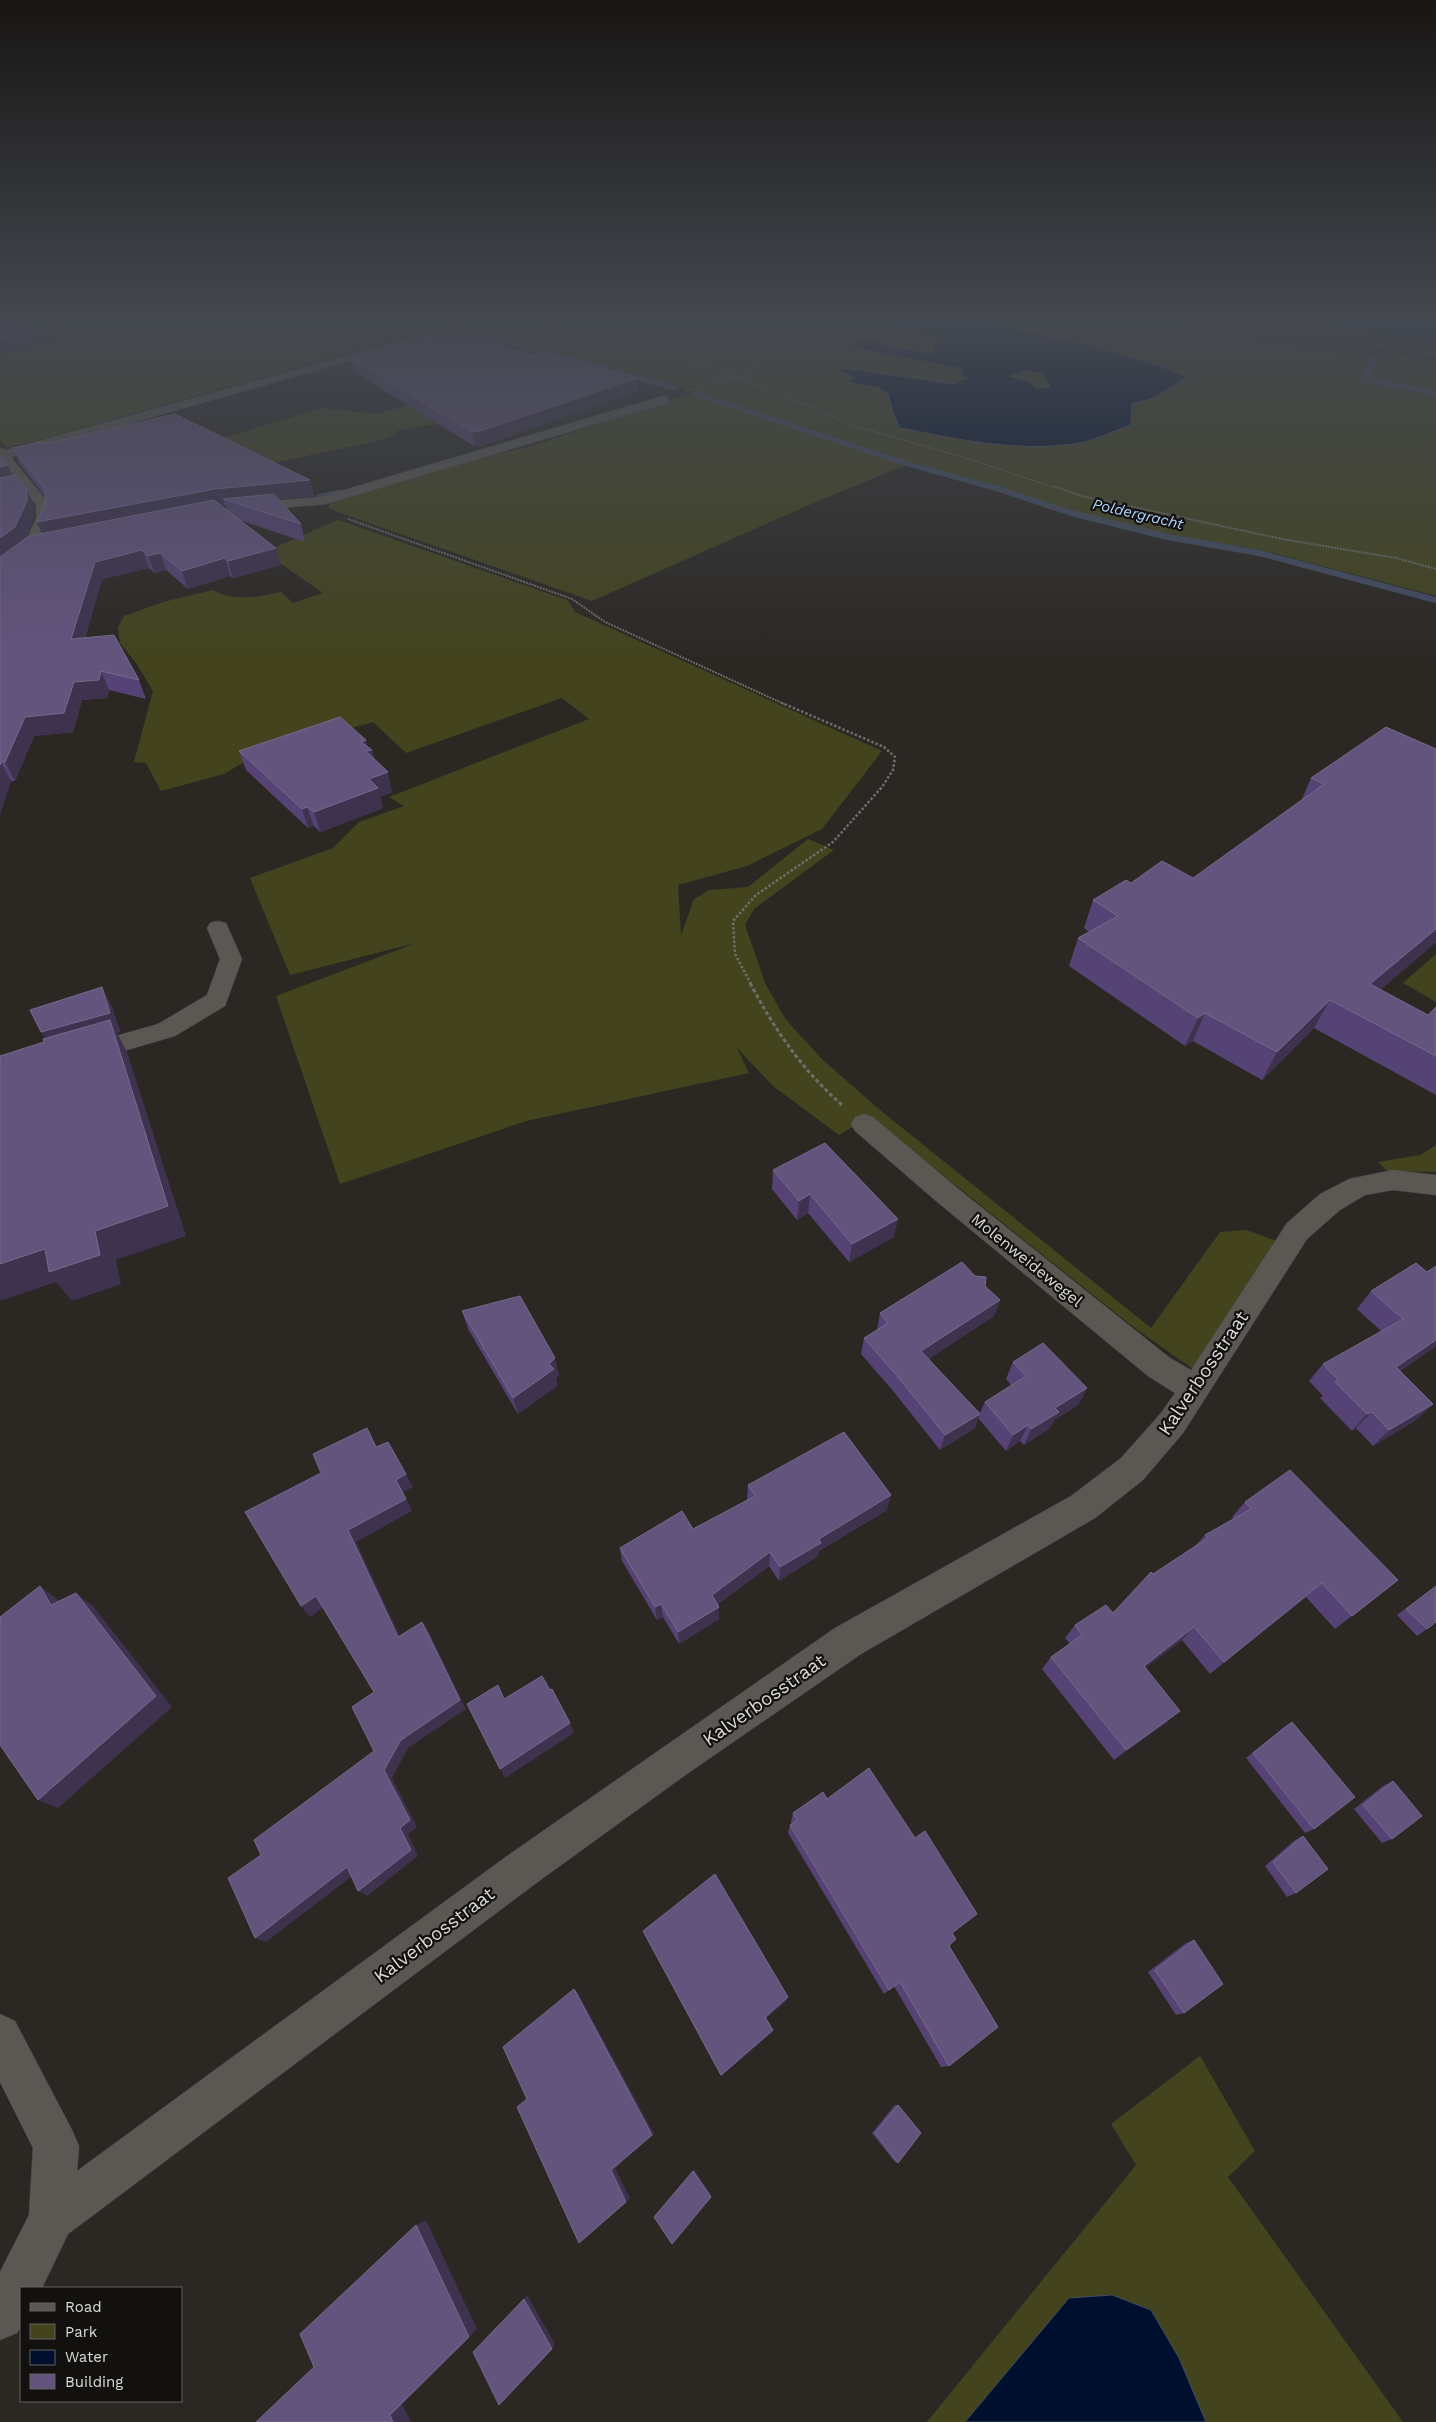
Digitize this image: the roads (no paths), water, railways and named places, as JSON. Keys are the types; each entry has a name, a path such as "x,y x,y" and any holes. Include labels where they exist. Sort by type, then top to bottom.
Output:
{"street":[{"path":"31,547 43,518 43,505 2,454 78,433"},
{"path":"235,509 305,504 417,474 553,433"},
{"path":"9,489 28,484"},
{"path":"0,571 31,547 48,544"},
{"path":"64,1059 166,1030 217,1000 231,959 218,928"},
{"name":"Molenweidewegel","path":"864,1124 946,1194 1159,1367 1196,1389"},
{"name":"Kalverbosstraat","path":"52,2218 424,1944 521,1870 671,1763 848,1641 1083,1507 1132,1468 1172,1423 1196,1389 1297,1231 1330,1202 1359,1186 1393,1180 1436,1185"},
{"path":"0,2036 56,2146 52,2218 13,2297 0,2316"}],"water":[{"path":"927,433 1111,433 1088,441 1051,446 1008,445"},
{"path":"1112,2295 1151,2310 1179,2358 1206,2422 965,2422 1069,2298"}],"waterway":[{"name":"Poldergracht","path":"814,433 898,461 994,488"},
{"name":"Poldergracht","path":"990,486 1071,513 1167,537 1259,553 1436,600"},
{"path":"319,497 338,493"}]}
